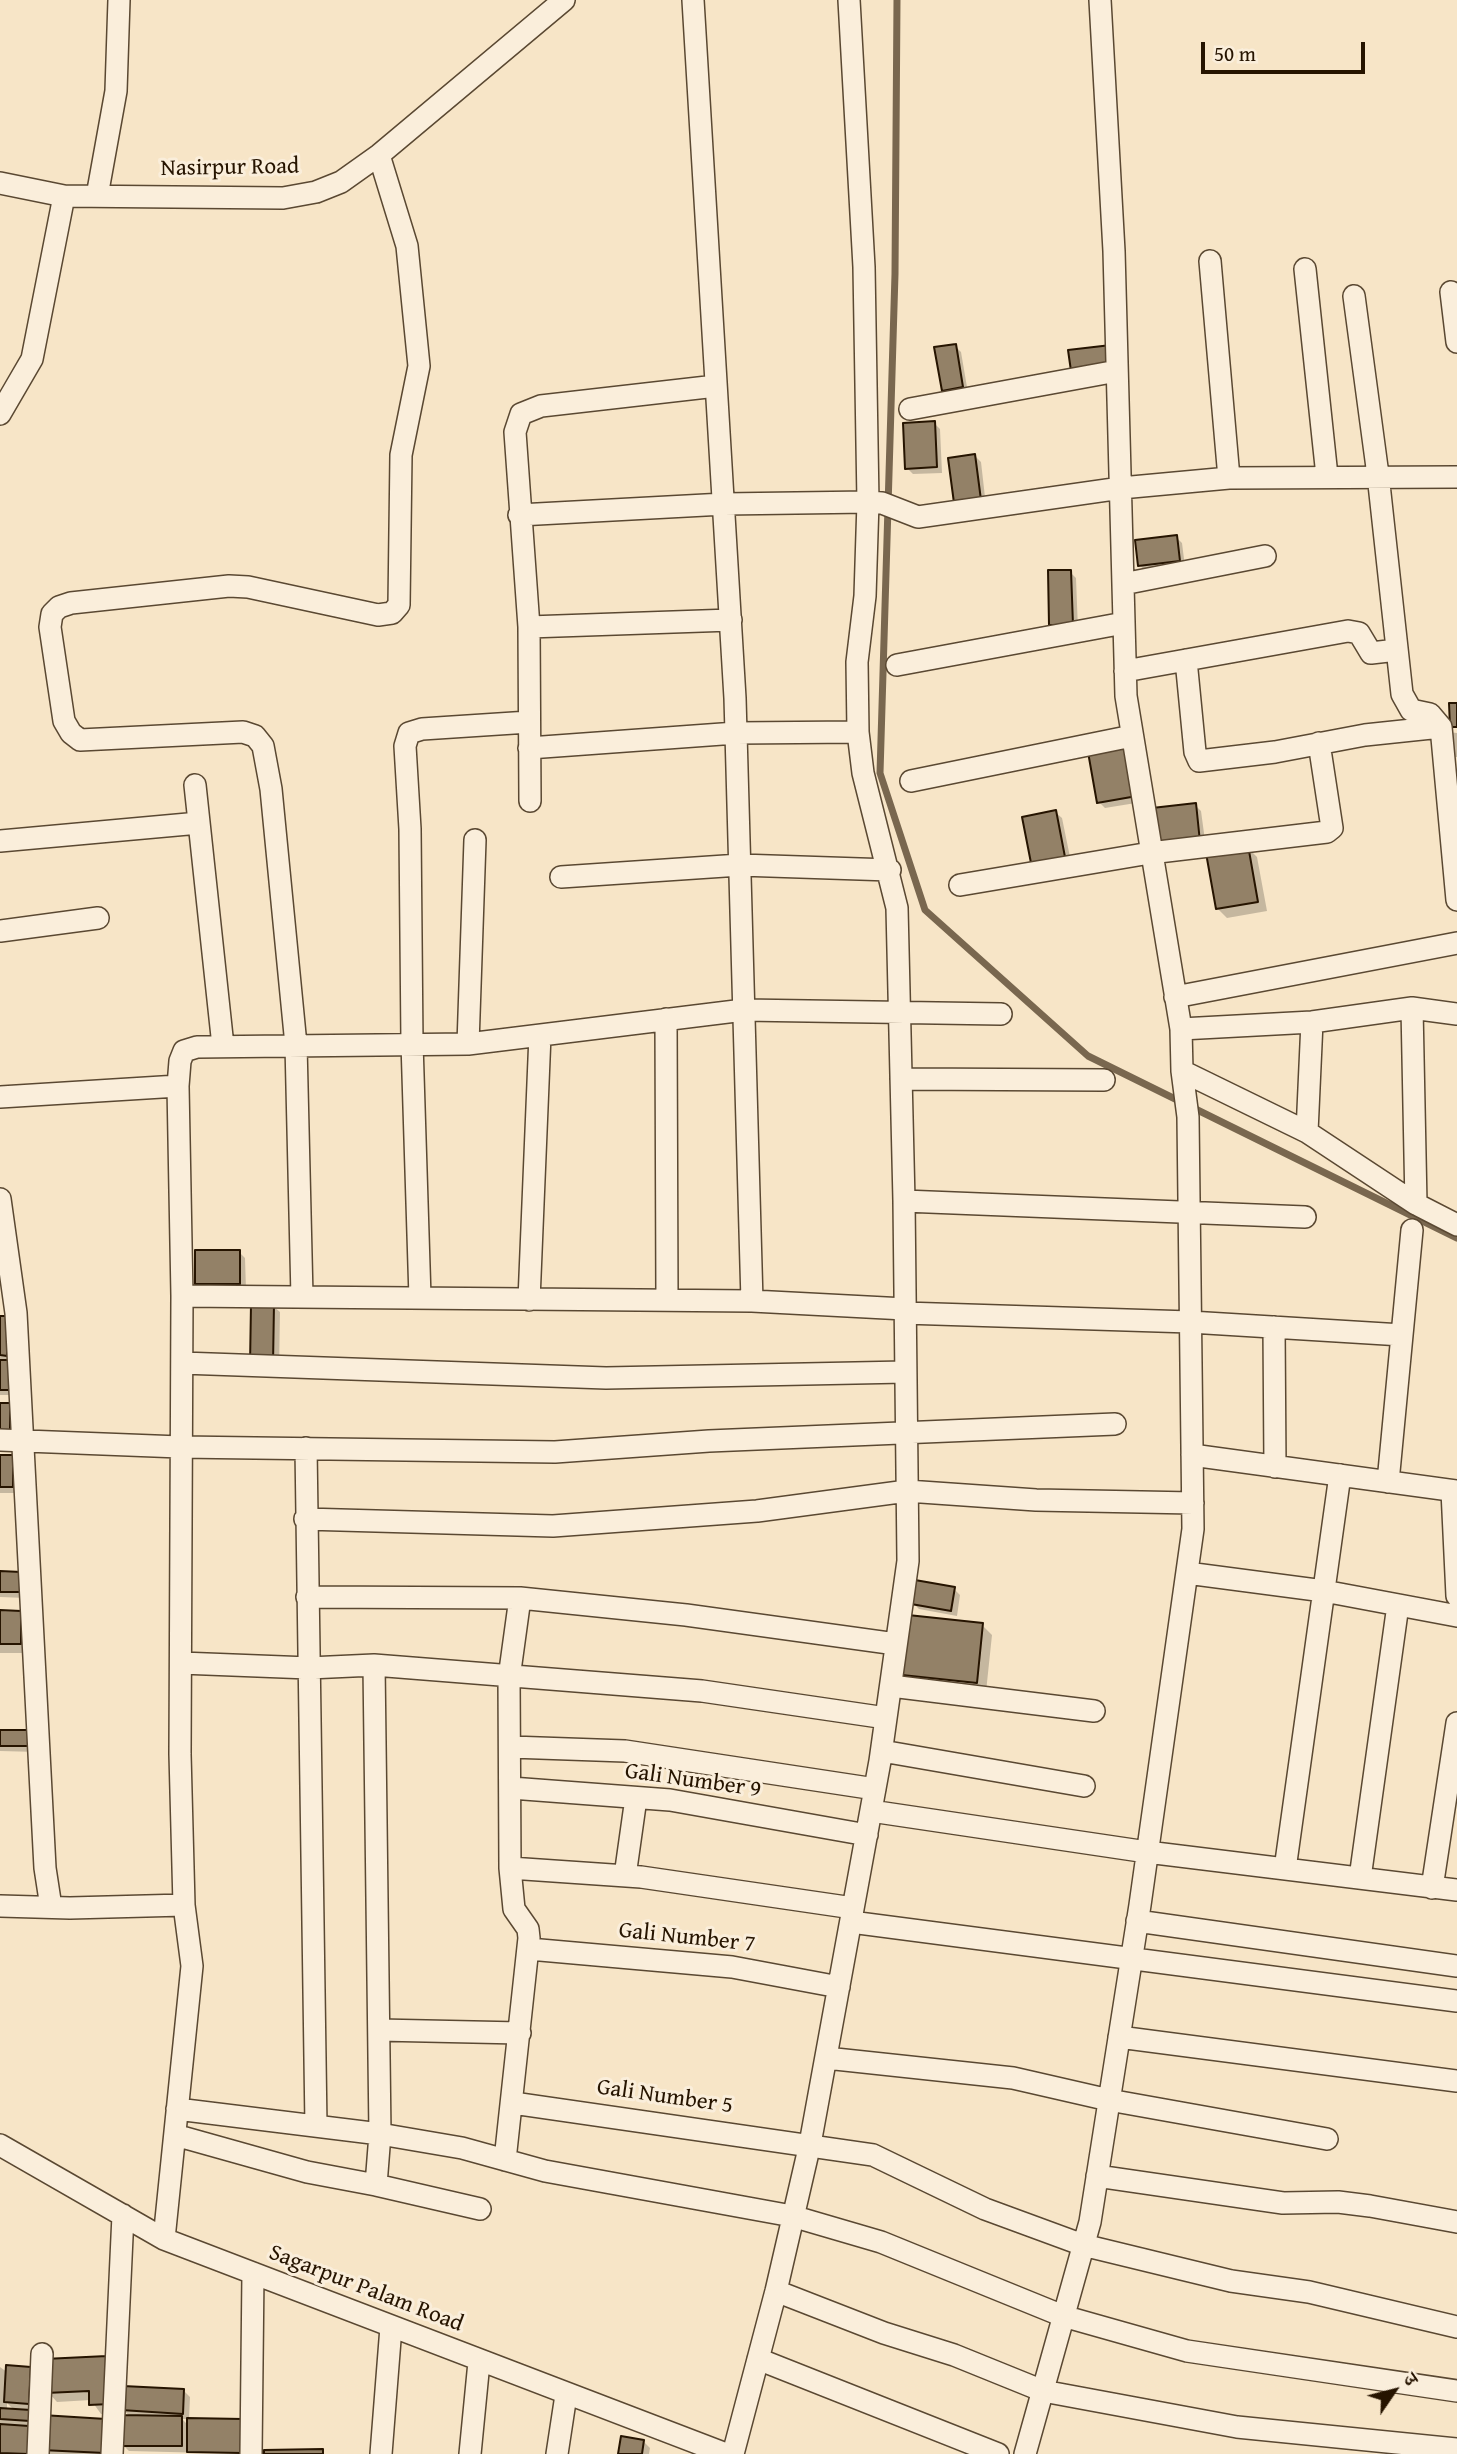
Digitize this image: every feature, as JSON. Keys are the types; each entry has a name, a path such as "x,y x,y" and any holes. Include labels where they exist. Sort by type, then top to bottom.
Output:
{"street":[{"path":"97,196 116,91 119,0"},
{"name":"Nasirpur Road","path":"0,183 64,196 283,198 316,192 341,182 379,155 564,0"},
{"path":"693,0 736,733 752,1301"},
{"path":"733,2454 776,2291 810,2144 876,1789 908,1561 897,908 890,870 863,773 858,732 858,662 875,502 849,0"},
{"path":"1025,2454 1083,2245 1097,2176 1137,1921 1193,1529 1188,1117 1181,1029 1150,853 1125,671 1117,371 1100,0"},
{"path":"302,1297 296,1045 271,789 263,746 255,736 243,732 80,740 71,733 64,721 50,627 52,614 59,607 71,603 229,586 248,587 378,615 392,613 399,605 401,455 419,366 407,247 379,155"},
{"path":"0,414 32,359 64,196"},
{"path":"1210,261 1229,478"},
{"path":"1305,270 1327,476"},
{"path":"1451,292 1457,342"},
{"path":"1354,296 1405,704 1410,710 1430,714 1441,727 1457,900"},
{"path":"910,409 1117,371"},
{"path":"530,801 529,627 515,432 521,414 541,406 716,386"},
{"path":"519,515 724,504 875,502 908,516 926,517 1121,488 1229,478 1378,475 1457,477"},
{"path":"1123,584 1265,556"},
{"path":"529,627 730,620"},
{"path":"897,666 1124,623"},
{"path":"1125,671 1348,631 1359,633 1371,653 1397,650"},
{"path":"1186,660 1195,752 1199,761 1365,735 1441,727"},
{"path":"420,1298 412,1043 410,829 405,746 410,733 422,729 529,722"},
{"path":"529,748 736,733 858,732"},
{"path":"911,782 1132,736"},
{"path":"960,885 1150,853 1327,832 1332,828 1319,743"},
{"path":"195,785 223,1046"},
{"path":"0,841 199,823"},
{"path":"468,1044 475,840"},
{"path":"561,877 740,865 890,870"},
{"path":"0,931 98,918"},
{"path":"1175,997 1457,943"},
{"path":"1181,1029 1312,1022 1412,1008 1457,1014"},
{"path":"1412,1008 1416,1204"},
{"path":"164,2239 192,1966 184,1905 181,1663 182,1296 178,1086 180,1061 184,1051 223,1046 468,1044 744,1010 900,1015 1001,1014"},
{"path":"666,1019 667,1300"},
{"path":"1307,1132 1312,1022"},
{"path":"529,1300 540,1035"},
{"path":"901,1079 1104,1080"},
{"path":"1184,1079 1307,1132 1416,1204 1457,1225"},
{"path":"0,1097 178,1086"},
{"path":"0,1199 16,1313 45,1868 51,1907"},
{"path":"904,1201 1305,1217"},
{"path":"1388,1482 1412,1230"},
{"path":"182,1296 752,1301 905,1308 904,1313"},
{"path":"904,1313 1190,1322 1402,1335"},
{"path":"1274,1327 1275,1466"},
{"path":"182,1363 606,1378 905,1372"},
{"path":"0,1440 180,1447 555,1452 906,1432 1115,1424"},
{"path":"306,1448 316,2126"},
{"path":"1192,1455 1455,1491 1457,1596"},
{"path":"1285,1869 1340,1475"},
{"path":"305,1519 553,1526 757,1511 907,1491 1036,1500 1193,1503"},
{"path":"1187,1573 1324,1591 1457,1616"},
{"path":"307,1597 520,1598 686,1615 896,1644"},
{"path":"505,2160 529,1949 528,1928 514,1909 510,1868 510,1674 520,1598"},
{"path":"1360,1878 1398,1605"},
{"path":"181,1663 309,1668 374,1665 510,1674 702,1691 886,1718"},
{"path":"374,1665 380,2134 376,2185"},
{"path":"891,1686 1094,1711"},
{"path":"1432,1888 1457,1723"},
{"path":"510,1747 625,1751 876,1789"},
{"path":"882,1751 1084,1786"},
{"name":"Gali Number 9","path":"512,1788 670,1800 867,1835"},
{"path":"625,1876 636,1798"},
{"path":"871,1811 1147,1852 1457,1890"},
{"path":"510,1868 625,1876 1130,1960 1457,2001"},
{"path":"0,1906 184,1905"},
{"path":"1137,1921 1457,1966"},
{"name":"Gali Number 7","path":"529,1949 732,1967 839,1987"},
{"path":"379,2030 520,2033"},
{"path":"1119,2037 1457,2081"},
{"path":"826,2058 1013,2078 1109,2100 1326,2139"},
{"name":"Gali Number 5","path":"513,2103 873,2155 985,2209 1083,2245 1231,2281 1309,2292 1457,2327"},
{"path":"177,2109 380,2134 462,2148 545,2171 792,2216 880,2242 1063,2316 1187,2351 1457,2390"},
{"path":"175,2135 307,2172 480,2209"},
{"name":"Sagarpur Palam Road","path":"0,2145 164,2239 726,2454"},
{"path":"1097,2176 1283,2203 1338,2202 1457,2222"},
{"path":"112,2454 123,2215"},
{"path":"251,2454 253,2273"},
{"path":"776,2291 884,2333 954,2355 1043,2391 1237,2427 1457,2449"},
{"path":"382,2454 391,2327"},
{"path":"38,2454 42,2354"},
{"path":"758,2359 998,2454"},
{"path":"470,2454 479,2361"},
{"path":"557,2454 566,2395"}],"building":[{"path":"956,344 963,387 942,391 934,347"},
{"path":"1111,345 1114,365 1071,371 1068,350"},
{"path":"935,421 937,467 905,469 903,423"},
{"path":"975,454 981,500 954,503 948,458"},
{"path":"1177,535 1180,561 1138,566 1135,540"},
{"path":"1048,570 1071,570 1073,625 1049,625"},
{"path":"1449,703 1457,703 1457,727 1450,727"},
{"path":"1129,746 1137,796 1097,803 1088,752"},
{"path":"1196,803 1200,842 1157,847 1152,808"},
{"path":"1056,810 1065,857 1031,863 1022,817"},
{"path":"1248,845 1258,902 1216,909 1206,853"},
{"path":"195,1250 240,1250 240,1284 195,1284"},
{"path":"251,1304 274,1304 273,1365 250,1365"},
{"path":"0,1316 8,1316 7,1356 0,1355"},
{"path":"0,1360 9,1360 9,1390 0,1390"},
{"path":"0,1403 10,1403 10,1431 0,1431"},
{"path":"0,1455 13,1455 13,1487 0,1487"},
{"path":"0,1571 21,1572 20,1592 0,1592"},
{"path":"915,1580 955,1587 951,1611 911,1604"},
{"path":"0,1610 21,1611 21,1644 0,1644"},
{"path":"908,1615 983,1623 977,1683 902,1675"},
{"path":"0,1730 33,1730 33,1746 0,1746"},
{"path":"107,2356 110,2404 89,2405 89,2391 46,2393 44,2359"},
{"path":"6,2365 31,2367 29,2404 4,2402"},
{"path":"123,2386 184,2389 183,2414 121,2410"},
{"path":"0,2408 31,2410 30,2421 0,2419"},
{"path":"42,2415 106,2419 105,2453 41,2450"},
{"path":"122,2415 182,2416 182,2446 121,2446"},
{"path":"187,2418 243,2419 242,2453 187,2452"},
{"path":"0,2424 29,2426 29,2454 0,2453"},
{"path":"621,2436 644,2440 642,2454 618,2454"},
{"path":"323,2449 323,2454 264,2454 264,2450"}],"waterway":[{"path":"897,0 895,274 880,773 925,910 1088,1056 1457,1238"}]}
